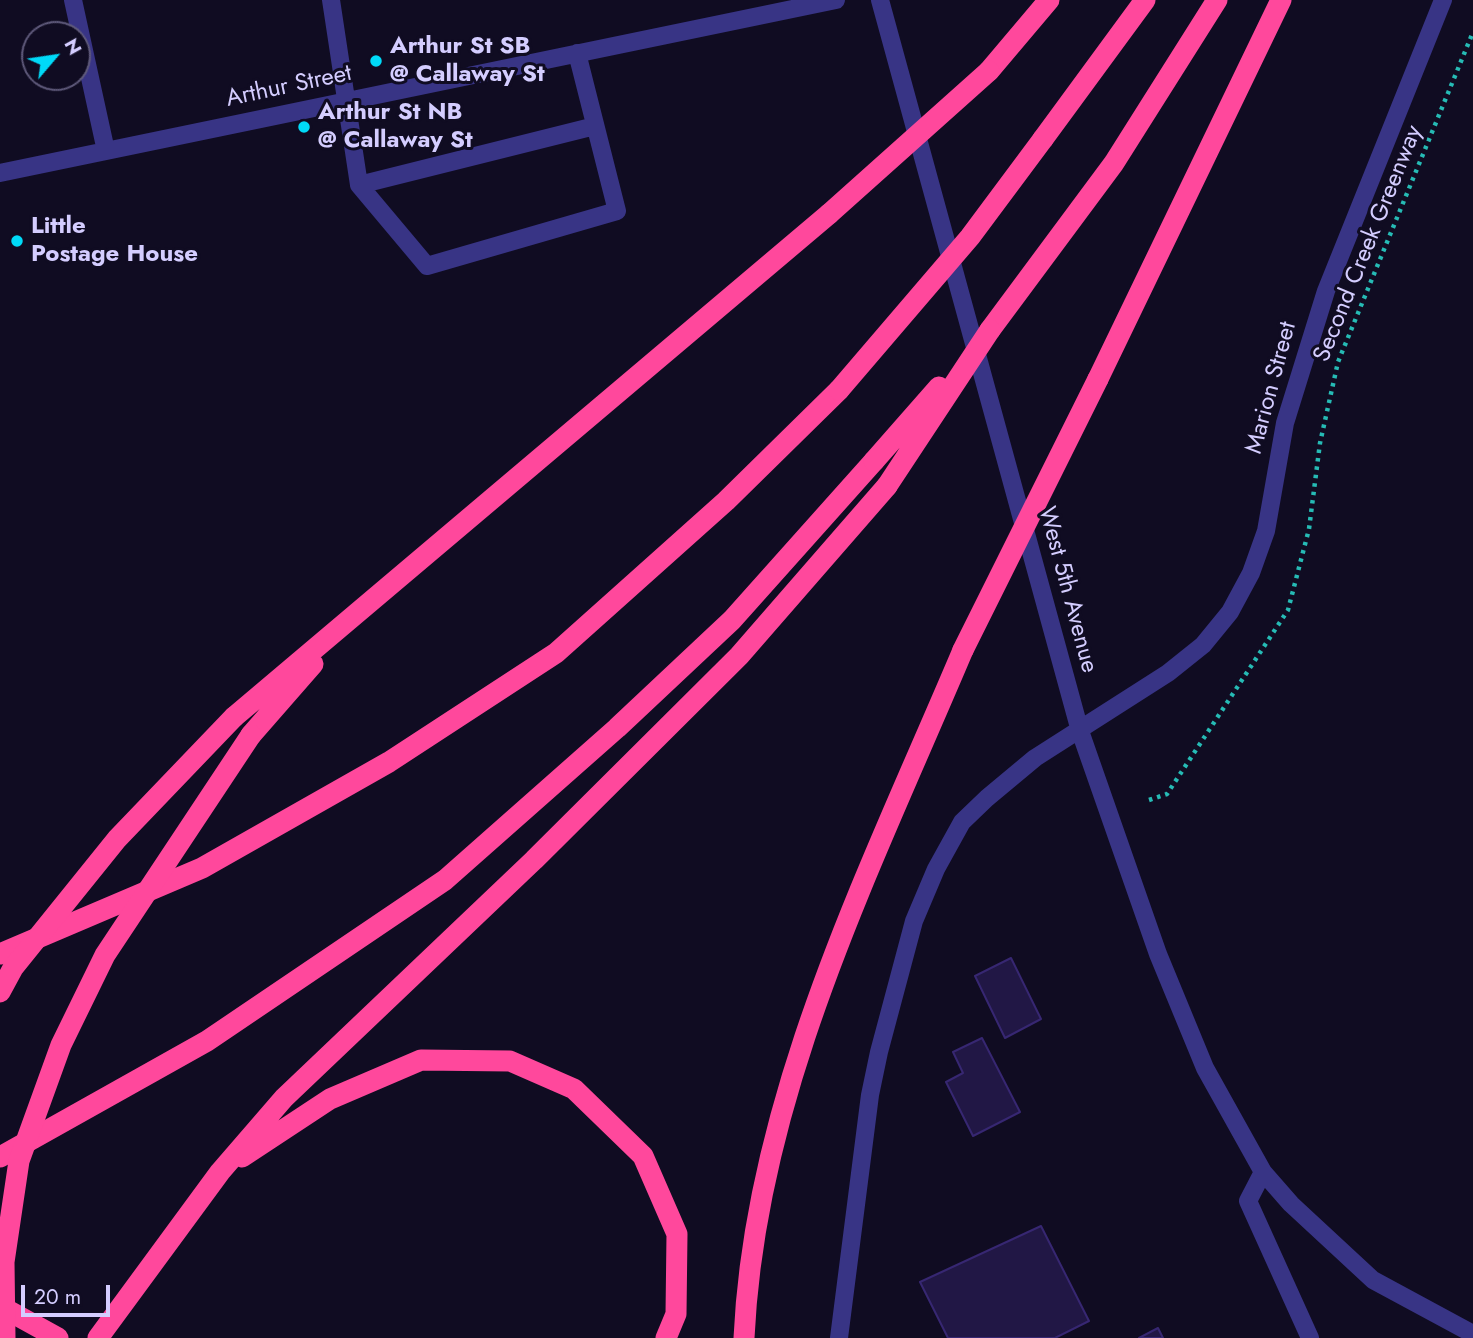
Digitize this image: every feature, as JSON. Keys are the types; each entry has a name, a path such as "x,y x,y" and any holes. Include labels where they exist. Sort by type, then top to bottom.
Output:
{"highway":[{"path":"0,992 13,968 117,839 234,717 829,214 989,71 1049,0"},
{"path":"0,954 202,868 389,762 555,653 726,501 839,390 970,237 1145,0"},
{"path":"98,1338 193,1206 284,1098 534,860 739,656 887,486 990,330 1114,163 1217,0"},
{"path":"744,1338 747,1274 778,1127 831,963 962,650 1098,379 1281,0"},
{"path":"7,1154 207,1041 445,880 617,728 732,620 990,330"},
{"path":"5,1338 5,1262 19,1161 61,1045 104,955 251,735 361,609"},
{"path":"220,1172 330,1099 421,1060 510,1061 575,1089 643,1156 677,1234 676,1314 666,1338"},
{"path":"0,1306 65,1338"},
{"path":"39,1325 58,1338"}],"street":[{"path":"73,0 106,151"},
{"path":"331,0 344,101 359,185 426,266 617,211 577,53"},
{"name":"Arthur Street","path":"0,173 836,0"},
{"name":"West 5th Avenue","path":"880,0 1080,731 1158,954 1200,1056 1263,1172 1291,1204 1373,1280 1473,1334"},
{"name":"Marion Street","path":"839,1338 870,1095 897,977 914,920 936,869 962,822 1035,758 1168,673 1203,645 1230,612 1251,573 1266,531 1285,423 1326,291 1443,0"},
{"path":"359,185 596,125"},
{"path":"1263,1172 1248,1201 1310,1338"}],"path":[{"name":"Second Creek Greenway","path":"1149,800 1167,794 1288,610 1309,529 1320,443 1338,362 1473,32"}],"building":[{"path":"1011,958 1041,1019 1005,1038 975,976"},
{"path":"982,1038 1020,1112 973,1136 946,1082 963,1073 953,1052"},
{"path":"1041,1226 1089,1321 1055,1338 948,1338 920,1282"},
{"path":"1158,1328 1163,1338 1139,1338"}],"place":[{"name":"Arthur St SB @ Callaway St","path":"376,61"},
{"name":"Arthur St NB @ Callaway St","path":"304,127"},
{"name":"Little Postage House","path":"17,241"}]}
